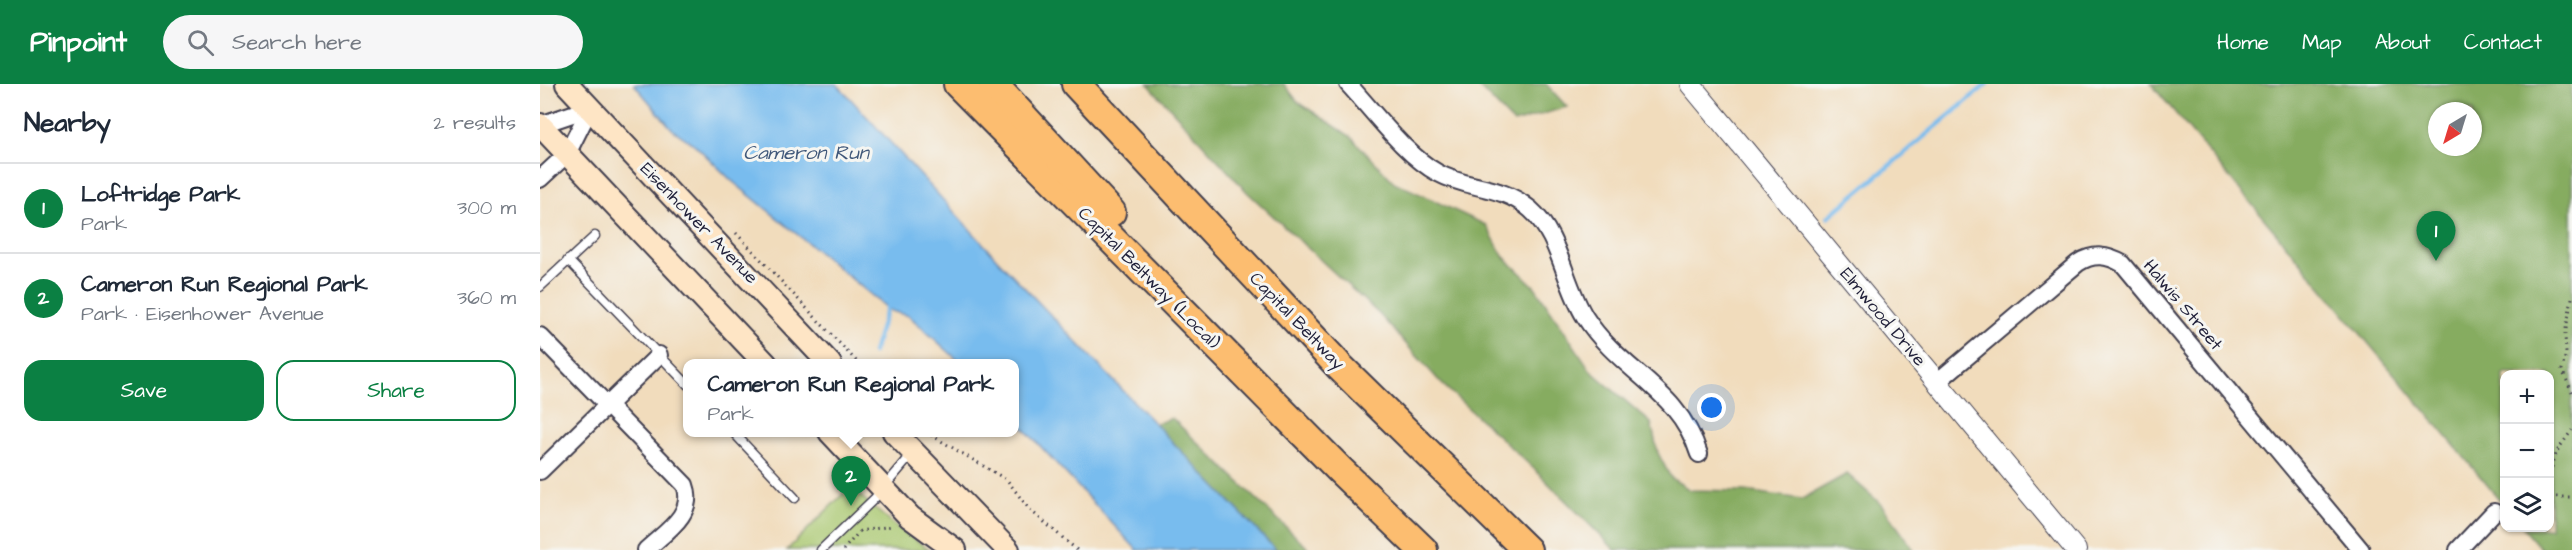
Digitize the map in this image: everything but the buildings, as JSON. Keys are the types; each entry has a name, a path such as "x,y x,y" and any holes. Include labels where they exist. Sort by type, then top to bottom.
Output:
{"highway":[{"name":"Capital Beltway (Local)","path":"958,84 1341,471"},
{"path":"993,84 1341,471 1423,550"},
{"name":"Capital Beltway","path":"1076,84 1340,367 1527,550"}],"main road":[{"name":"Eisenhower Avenue","path":"567,84 826,359"},
{"path":"540,125 762,359"},
{"path":"835,437 910,517 956,550"},
{"path":"899,437 1008,550"}],"street":[{"path":"1348,84 1429,167 1450,179 1509,194 1533,211 1549,235 1568,284 1586,319 1612,351 1661,392 1679,412 1692,431 1699,454"},
{"name":"Elmwood Drive","path":"1690,84 2076,550"},
{"path":"540,125 590,108"},
{"path":"540,179 567,154 590,108"},
{"name":"Halwis Street","path":"1937,382 2078,263 2094,256 2113,258 2123,264 2361,550"},
{"path":"540,336 685,485 688,505 682,515 646,550"},
{"path":"540,471 659,356"},
{"path":"2458,550 2494,512"}],"lane":[{"path":"540,287 595,236"},
{"path":"568,261 683,381"},
{"path":"738,437 795,498"},
{"path":"820,550 883,489 913,453"}],"path":[{"path":"2572,298 2565,334 2566,353 2562,370 2572,392"},
{"path":"2554,462 2572,430"},
{"path":"935,437 1008,480 1029,509 1077,550"},
{"path":"2554,497 2572,497"},
{"path":"843,550 860,531 900,525"}],"green space":[{"path":"1148,84 1284,84 1298,102 1350,136 1394,182 1486,225 1503,256 1535,287 1591,371 1651,423 1658,453 1671,478 1690,490 1745,491 1802,499 1847,474 1881,504 1914,550 1615,550 1533,468 1442,384 1380,315 1247,192"},
{"path":"1476,84 1546,84 1567,107 1514,123"},
{"path":"2151,84 2572,84 2572,550 2542,550 2526,532 2554,532 2554,370 2500,370 2500,500"},
{"path":"1172,418 1310,550 1276,550 1155,424"},
{"path":"850,487 893,524 930,550 787,550"}],"water":[{"name":"Cameron Run","path":"634,84 837,84 998,260 1276,550 1137,550 1019,423 1019,359 957,359 909,316 891,311 732,181 695,145 673,130"}],"waterway":[{"path":"1828,217 1987,84"},
{"path":"873,353 888,304"}],"place":[{"name":"Loftridge Park","path":"2436,261"},
{"name":"Cameron Run Regional Park","path":"851,506"}]}
